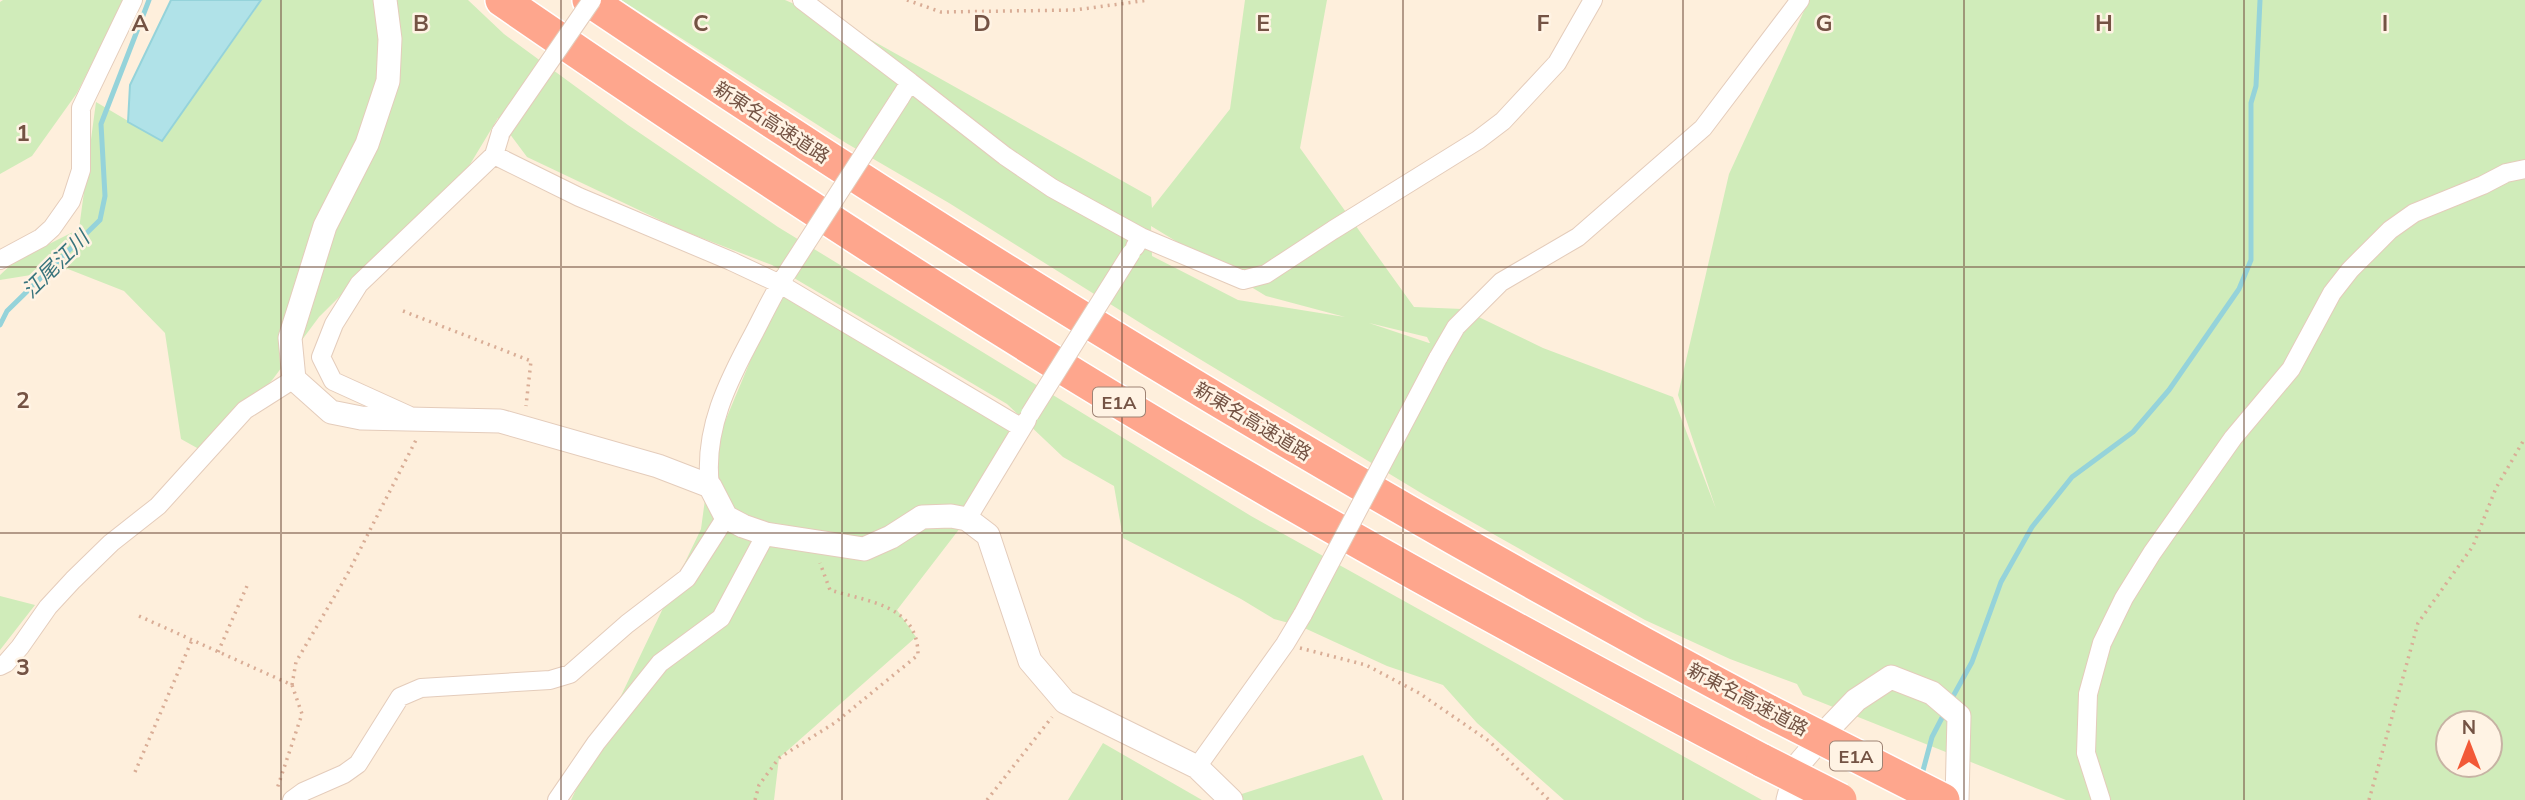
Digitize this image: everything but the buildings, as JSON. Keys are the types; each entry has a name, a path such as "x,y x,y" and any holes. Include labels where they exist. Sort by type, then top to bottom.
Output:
{"highway":[{"name":"E1A","path":"502,0 699,136 1078,377 1400,565 1588,669 1840,800"},
{"name":"新東名高速道路","path":"591,0 913,214 1251,421 1587,614 1942,800"}],"street":[{"path":"0,260 41,238 52,228 71,201 81,170 81,108 133,0"},
{"path":"385,0 390,39 387,81 367,144 325,226 290,338 294,379 331,412 362,418 500,421 659,466 710,486"},
{"path":"422,419 367,398 333,381 321,357 334,324 359,284 494,155 501,132 591,0"},
{"path":"802,0 1005,156 1052,188 1141,237 1243,280 1266,274 1478,141 1503,121 1557,62 1593,0"},
{"path":"1197,767 1285,644 1303,614 1437,358 1456,327 1501,282 1578,237 1703,128 1800,0"},
{"path":"910,82 783,279 726,385 715,419 707,462 710,486 726,517 765,534 864,549 891,537 922,517 951,516 967,519 988,536 1030,661 1065,702 1197,767 1231,800"},
{"path":"494,155 579,197 783,279 1026,421"},
{"path":"2101,800 2086,753 2088,694 2102,643 2124,598 2152,553 2234,438 2291,369 2332,293 2350,271 2390,230 2414,213 2483,186 2506,173 2525,169"},
{"path":"967,519 1141,237"},
{"path":"0,666 20,647 48,607 73,580 111,543 158,506 245,410 294,379"},
{"path":"283,799 344,774 358,764 400,697 421,688 550,680 570,674 627,624 687,578 726,517"},
{"path":"556,800 596,743 660,663 721,618 765,534"},
{"path":"1788,800 1797,766 1856,700 1891,677 1932,693 1959,716 1957,800"}],"path":[{"path":"907,0 941,12 1075,9 1149,0"},
{"path":"403,312 531,361 525,406 538,410"},
{"path":"283,799 302,715 292,685 296,662 346,575 422,419"},
{"path":"2369,800 2418,623 2473,546 2496,488 2525,438"},
{"path":"755,800 759,785 779,758 836,722 918,655 918,643 913,628 897,610 830,590 811,542"},
{"path":"218,652 247,586"},
{"path":"139,617 292,685"},
{"path":"135,772 192,640"},
{"path":"1285,644 1366,666 1419,693 1489,741 1549,800"},
{"path":"987,800 1065,702"}],"green space":[{"path":"124,0 77,93 32,156 0,174 0,2"},
{"path":"262,0 468,0 504,34 628,125 778,227 1251,516 1762,800 1564,800 1477,723 1443,685 1387,666 1300,626 1274,619 1123,538 1114,486 1063,457 1007,404 772,265 681,230 527,157 498,118 466,171 319,317 273,379 206,453 181,439 165,333 124,291 68,269 0,280 0,275 15,261 79,229 96,102 162,141"},
{"path":"621,0 785,0 850,28 1151,197 1152,208 1230,109 1245,0 1327,0 1300,148 1414,307 1462,309 1543,348 1673,397 1716,509 1678,395 1729,174 1809,0 2525,0 2525,800 2066,800 1803,695 1797,684 1730,659 1645,620 1426,496 1150,329 949,203 846,143","holes":["1151,226 1266,296 1345,317 1238,300 1152,256","1369,323 1427,337 1430,343"]},
{"path":"779,292 1022,428 967,519 897,610 916,637 779,758 774,800 571,800 701,529 711,455"},
{"path":"0,596 35,605 0,650"},
{"path":"1103,743 1202,800 1068,800"},
{"path":"1363,755 1383,800 1223,800"}],"water":[{"path":"171,0 261,0 162,141 128,122 130,85"}],"waterway":[{"name":"江尾江川","path":"0,325 7,311 100,220 105,196 101,124 149,0"},
{"path":"1951,700 1972,662 2001,582 2032,527 2072,477 2133,432 2169,390 2239,289 2251,260 2251,103 2256,86 2260,0"},
{"path":"1921,778 1932,737 1945,712"}]}
